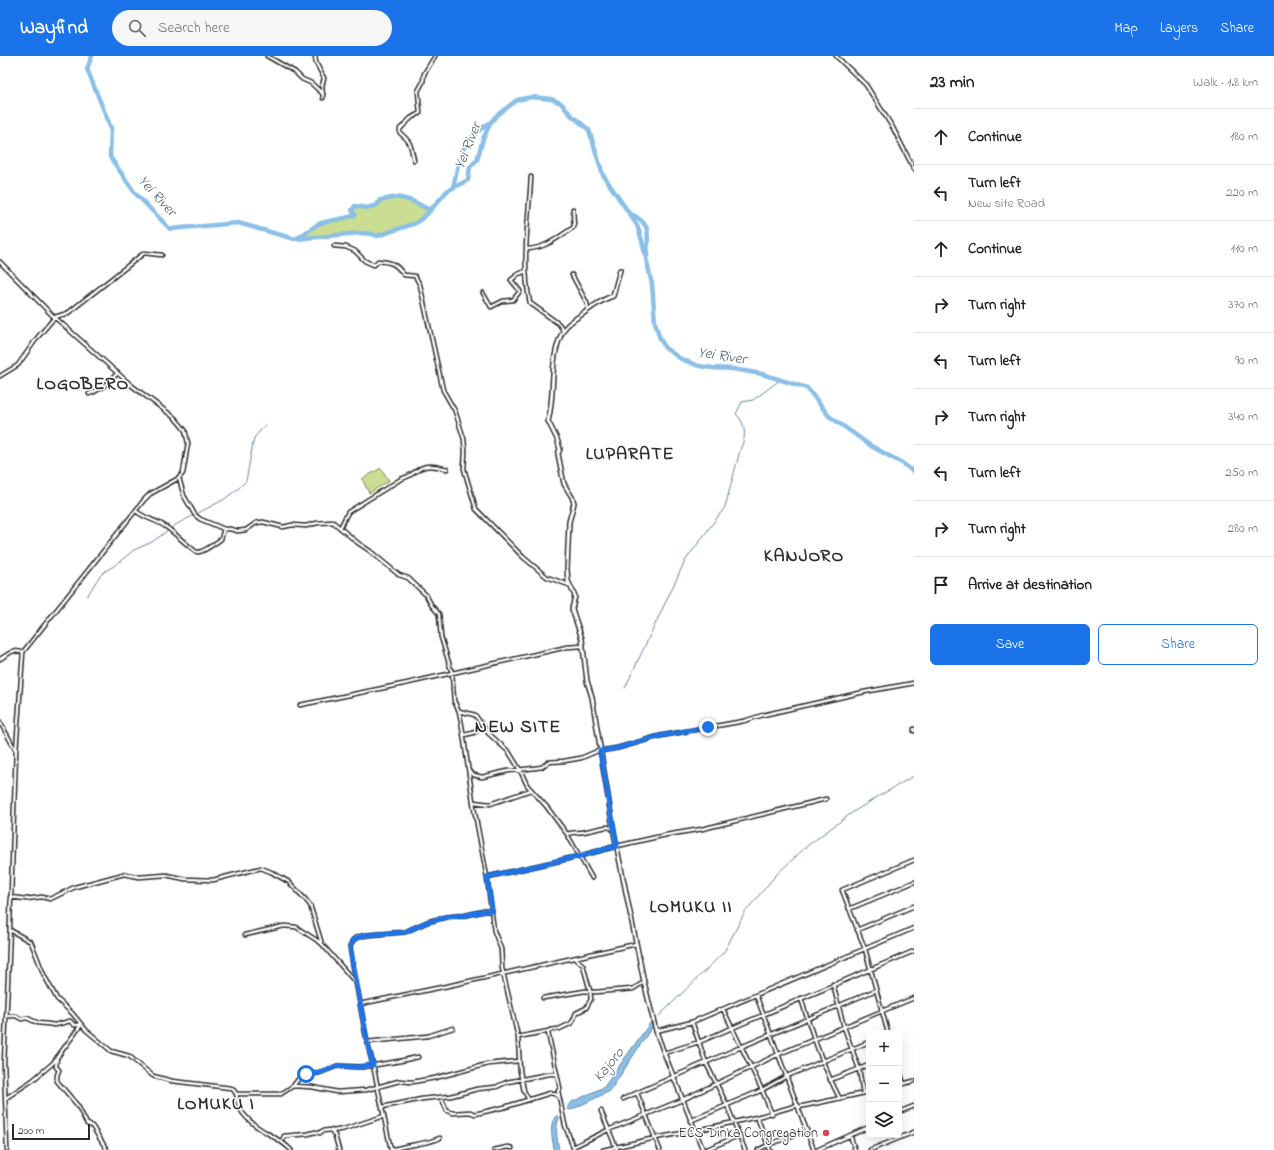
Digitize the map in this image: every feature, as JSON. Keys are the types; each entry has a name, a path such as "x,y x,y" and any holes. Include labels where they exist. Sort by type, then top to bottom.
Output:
{"street":[{"path":"267,56 295,72 302,79 311,83 323,94"},
{"path":"315,56 316,64 324,78 322,86 323,98"},
{"path":"414,160 411,144 400,133 400,129 411,118 420,113 418,91 423,82 424,74 435,56"},
{"path":"836,56 870,90 893,128 914,169"},
{"path":"531,177 526,249 526,271 530,303 554,320 563,330"},
{"path":"526,249 544,246 574,227 574,209"},
{"path":"334,246 346,246 355,251 365,261 374,264 378,260 386,261 397,265 404,274 415,276 420,285 444,390 453,404 464,439 464,469 476,509 523,557 547,577 569,585"},
{"path":"0,376 18,365 37,338 55,317 68,313 144,253 162,255"},
{"path":"0,262 55,317 118,373 175,418 185,430 188,446 183,473 179,478 150,494 23,652 16,751 7,1016 4,1062 7,1150"},
{"path":"620,270 613,296 606,298 577,317 563,330 554,359 551,408 548,421 560,449 558,454 565,487 574,503 569,522 567,550 569,585 574,596 572,608 582,638 587,681 592,697 613,828 644,982 656,1031 672,1077 694,1132 704,1150 740,1135"},
{"path":"483,292 491,306 503,301 513,300 520,291 511,280 516,274 526,271"},
{"path":"572,275 587,303 588,310"},
{"path":"89,394 102,388 118,373"},
{"path":"340,528 348,512 401,479 409,477 422,468 429,466 447,469"},
{"path":"179,478 184,496 195,515 200,519 224,529 230,529 238,532 246,530 256,523 263,522 283,527 292,525 306,526 317,523 333,522 399,575 408,578 426,595 432,606 439,614 441,636 452,673 454,701 459,711 464,735 473,802 487,877 494,930 501,949 502,968 518,1037 519,1061 524,1091 529,1100"},
{"path":"136,511 141,515 167,527 198,553 202,552 221,539 224,529"},
{"path":"300,705 567,647 583,646"},
{"path":"0,659 14,651 23,652"},
{"path":"469,771 474,776 482,777 540,768 548,762 575,759 600,750 618,748 660,736 744,721 763,715 831,701 864,692 914,683"},
{"path":"459,711 475,715 488,733 509,752 531,790 546,806 567,834 592,878"},
{"path":"0,722 16,751"},
{"path":"464,735 474,733 484,727"},
{"path":"473,802 490,804 531,790"},
{"path":"487,877 617,846 702,829 826,800"},
{"path":"567,834 606,827 613,828"},
{"path":"887,1030 865,949 842,890 914,860"},
{"path":"10,897 26,900 42,897 50,899 75,887 124,874 139,877 166,875 185,879 213,880 261,868 289,882 310,905 322,944"},
{"path":"849,908 914,882"},
{"path":"857,930 914,906"},
{"path":"440,1138 432,1142 407,1145 391,1150 367,1042 350,947 353,940 357,937 381,933 405,932 427,922 446,917 492,911"},
{"path":"245,935 284,926 296,927 322,944 356,982"},
{"path":"656,1031 692,1022 914,928"},
{"path":"10,930 31,942 38,956 44,974 57,999 72,1012 81,1025 111,1051 129,1056 153,1076 172,1081 204,1084 216,1087 228,1087 233,1089 237,1094 238,1105 248,1119 292,1150"},
{"path":"360,1004 504,974 636,944"},
{"path":"664,1053 699,1042 914,951"},
{"path":"518,1037 563,1027 572,1022 576,1013 584,1009 590,1002 592,996 583,965 575,958"},
{"path":"543,998 590,991 633,989 644,982"},
{"path":"833,984 844,1027 859,1069 863,1093"},
{"path":"623,1100 741,1047 876,990"},
{"path":"756,995 815,1150 866,1128"},
{"path":"801,998 822,1062 839,1098"},
{"path":"573,1146 716,1085 779,1054 914,998"},
{"path":"722,1010 762,1090 772,1114"},
{"path":"7,1016 16,1016 21,1019 27,1018 38,1022 55,1025 70,1021 74,1025 81,1025"},
{"path":"692,1022 706,1063 727,1105 745,1150"},
{"path":"5,1099 33,1080 53,1063 81,1025"},
{"path":"367,1042 428,1036 453,1028"},
{"path":"549,1031 548,1033 560,1088 558,1091 559,1097 565,1125 574,1150"},
{"path":"690,1121 762,1090 787,1076 866,1043"},
{"path":"57,1057 56,1067 59,1070 56,1081 78,1106 87,1124 92,1126 107,1150"},
{"path":"237,1094 256,1093 277,1095 286,1092 294,1086 300,1077 306,1074 319,1073 337,1066 357,1067 418,1057"},
{"path":"294,1086 312,1087 337,1092 366,1090 378,1088 399,1081 412,1082 435,1078 488,1064 519,1061"},
{"path":"830,1080 866,1066"},
{"path":"382,1107 422,1098 451,1096 477,1089 496,1087 507,1082 549,1074 557,1074"},
{"path":"902,1078 904,1084 914,1081"},
{"path":"603,1150 617,1149 655,1138 694,1132 772,1114 798,1106 866,1092"},
{"path":"440,1097 447,1111 462,1113 470,1112 475,1114 505,1107 550,1093 559,1097"},
{"path":"637,1094 660,1150"},
{"path":"902,1111 914,1106"},
{"path":"600,1111 617,1149"},
{"path":"281,1141 284,1139 284,1136 344,1129 384,1116"},
{"path":"757,1117 770,1150"},
{"path":"758,1150 807,1130"},
{"path":"333,1131 339,1150"},
{"path":"870,1150 914,1132"},
{"path":"850,1135 855,1150"},
{"path":"494,1150 508,1147 512,1148"}],"green space":[{"path":"394,197 411,201 425,209 431,210 416,223 377,236 360,233 295,239 320,224 355,215 352,210 355,206 368,208 377,205 380,200 388,200"},
{"path":"381,468 389,481 369,493 362,479"}],"water":[{"path":"653,1019 654,1024 610,1091 571,1110 568,1109 570,1103 604,1087"},
{"path":"556,1116 559,1118 557,1138 559,1150 554,1150 552,1132 552,1123"}],"waterway":[{"name":"Yei River","path":"92,56 87,69 111,128 110,157 135,193 170,229 238,223 295,239 360,233 377,236 416,223 427,214 447,191 468,180 470,167 477,160 483,139 491,122 496,116 517,100 532,97 551,99 561,103 570,114 589,130 603,175 637,225 652,284 655,322 659,336 665,348 681,359 699,366 733,369 762,374 807,388 829,416 871,446 902,463 914,472"},
{"path":"453,187 460,157 467,142 473,135 491,122"},
{"path":"297,238 321,223 355,215 352,210 355,206 368,208 377,205 380,200 396,197 412,201 431,210"},
{"path":"629,213 642,221 645,225 648,235 647,256"},
{"path":"625,688 685,561 725,507 744,438 743,425 736,414 742,402 753,400 780,380"},
{"path":"87,596 99,577 105,571 114,566 134,550 152,542 177,524 223,500 239,488 246,481 254,438 265,425"},
{"path":"659,1016 724,952 745,912 776,875 807,846 853,812 914,776"}],"place":[{"name":"ECS Dinka Congregation","path":"826,1133"}],"district":[{"name":"LOGOBERO","path":"83,385"},
{"name":"LUPARATE","path":"630,455"},
{"name":"KANJORO","path":"804,557"},
{"name":"NEW SITE","path":"518,728"},
{"name":"LOMUKU II","path":"691,908"},
{"name":"LOMUKU I","path":"216,1105"}],"route":[{"path":"306,1074 319,1073 337,1066 363,1067 373,1065 367,1041 350,947 353,940 357,937 368,935 405,932 427,922 446,917 492,911 487,877 617,846 600,751 618,748 660,736 708,727"}],"water label":[{"name":"Kajoro","path":"609,1065"}]}
